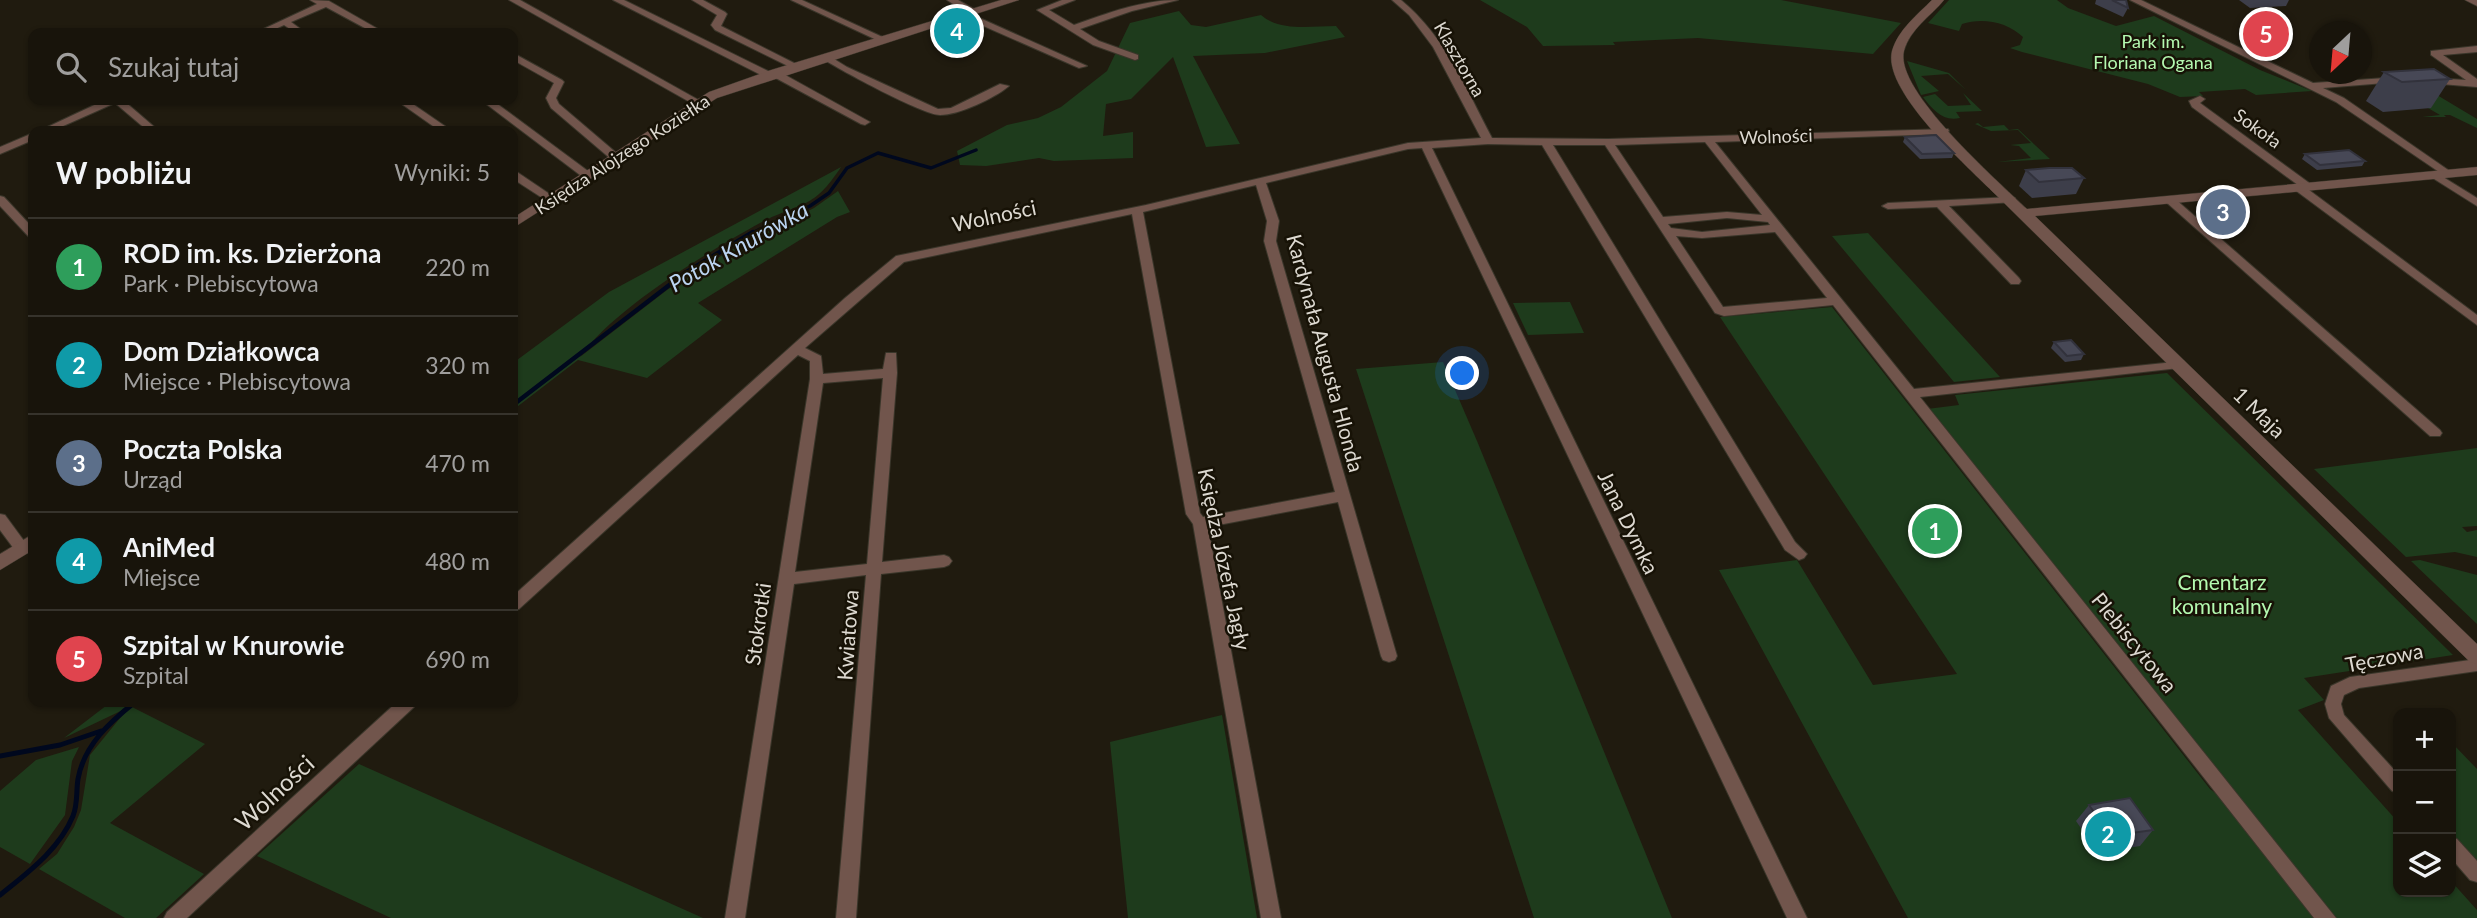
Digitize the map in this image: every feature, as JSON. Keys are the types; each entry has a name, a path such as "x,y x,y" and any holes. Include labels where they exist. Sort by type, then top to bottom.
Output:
{"street":[{"path":"314,0 326,3 371,28"},
{"path":"513,0 699,103"},
{"path":"617,0 865,122"},
{"path":"696,0 722,14 716,25 718,28 794,66"},
{"path":"795,0 884,40"},
{"path":"951,0 969,13 1082,66"},
{"name":"Księdza Alojzego Koziełka","path":"518,220 699,103 794,66 1013,0"},
{"path":"1071,0 1042,10 1096,43 1135,57"},
{"path":"1073,28 1130,9 1174,0"},
{"name":"Klasztorna","path":"1396,0 1418,19 1435,43 1488,141"},
{"name":"1 Maja","path":"1938,0 1906,35 1899,49 1897,62 1909,91 2024,213 2477,656"},
{"path":"2134,0 2348,104 2477,203"},
{"path":"2471,0 2477,3"},
{"path":"271,28 326,3"},
{"path":"285,22 294,28"},
{"path":"2477,49 2434,53 2477,84"},
{"path":"826,57 844,69 937,112 953,111 1004,86"},
{"path":"518,59 559,82 551,98 555,106 616,158"},
{"path":"2312,86 2411,80 2477,84"},
{"name":"Sokoła","path":"2200,99 2194,100 2196,105 2304,188"},
{"path":"55,126 104,105"},
{"path":"121,105 147,126"},
{"path":"408,105 440,126"},
{"path":"493,105 588,176"},
{"name":"Wolności","path":"518,600 900,259 1425,144 1488,141 1608,142 1944,131"},
{"path":"0,151 28,138"},
{"name":"Plebiscytowa","path":"1707,138 2326,918"},
{"path":"1546,142 1790,547 1799,554"},
{"path":"1608,142 1719,310 1724,312 1835,301"},
{"name":"Jana Dymka","path":"1425,144 1797,918"},
{"path":"2024,213 2477,171"},
{"path":"518,177 551,199"},
{"name":"Kardynała Augusta Hlonda","path":"1260,181 1273,221 1270,241 1389,656"},
{"path":"2304,188 2477,321"},
{"path":"0,199 28,229"},
{"path":"1888,206 2011,200"},
{"path":"2170,200 2435,433"},
{"path":"1940,204 2015,281"},
{"name":"Księdza Józefa Jagły","path":"1137,209 1193,514 1200,523 1271,918"},
{"path":"1663,226 1727,215 1774,223"},
{"path":"1663,226 1702,235 1774,223"},
{"path":"797,349 816,359 817,379 890,373"},
{"name":"Kwiatowa","path":"846,918 891,356"},
{"path":"1909,394 2179,364"},
{"name":"Stokrotki","path":"735,918 817,379"},
{"name":"Kardynała Augusta Hlonda","path":"1200,523 1342,496"},
{"path":"0,519 28,545 0,563"},
{"path":"785,579 944,561"},
{"name":"Tęczowa","path":"2393,780 2337,718 2333,704 2337,691 2356,682 2477,665"},
{"name":"Wolności","path":"174,918 403,707"},
{"path":"2456,851 2477,874"}],"green space":[{"path":"1480,0 1781,0 1901,23 1873,54 1698,38 1613,42 1615,45 1543,46 1527,27"},
{"name":"Park im. Floriana Ogana","path":"1949,0 2057,0 2068,8 2116,26 2154,16 2260,70 2312,91 2256,95 2245,89 2199,92 2203,96 2180,97 2148,84 2010,48 2020,45 2023,37 2002,24 1970,22 1962,24 1959,31 1928,23"},
{"path":"1179,11 1191,25 1206,27 1261,15 1287,26 1336,26 1345,37 1265,53 1193,56 1240,144 1206,147 1173,57 1131,99 1106,104 1103,136 1133,132 1133,158 1054,161 1039,158 986,166 960,165 957,151 1007,125 1038,118 1061,107 1107,71 1130,23"},
{"path":"1907,61 1949,73 1966,90 1948,74 1921,76 1939,91 1921,95"},
{"path":"2432,92 2477,119 2477,128 2450,115 2422,117 2440,115 2428,108"},
{"path":"1963,93 1982,111 1956,112 1960,118 1954,119 1943,117 1923,97 1935,94 1948,106 1971,105"},
{"path":"1975,124 1983,127 2004,125 2009,130 2018,129 2050,159 1997,162 2031,158 2019,146 2010,145 2031,143 2018,130 1991,131"},
{"path":"841,167 814,198 760,223 715,249 638,301 614,320 580,357 667,290 724,254 814,208 838,191 850,212 837,217 698,303 722,320 647,378 578,360 518,406 518,359 609,292"},
{"path":"1868,233 2000,377 1954,382 1832,236"},
{"path":"1570,302 1584,333 1528,335 1513,303"},
{"path":"1832,307 2210,789 2232,806 2319,918 1908,918 1719,570 1797,560 1873,685 1957,674 1720,317"},
{"path":"1443,362 1672,918 1534,918 1356,369"},
{"name":"Cmentarz komunalny","path":"2167,373 2453,655 2304,678 2324,700 2298,710 2393,816 2393,897 2456,897 2456,887 2477,910 2477,918 2333,918 1927,409 1959,405 1955,395"},
{"path":"2477,448 2477,526 2462,527 2467,532 2477,530 2477,557 2455,552 2406,557 2314,469"},
{"path":"2420,560 2477,575 2477,624 2411,561"},
{"path":"104,707 129,707 64,738"},
{"path":"129,707 205,744 110,823 204,874 156,918 125,918 39,869 57,854 74,827 81,810 90,755"},
{"path":"1222,715 1257,918 1128,918 1110,742"},
{"path":"79,747 72,761 65,815 30,864 0,847 0,791 36,760"},
{"path":"2456,747 2477,769 2477,864 2456,841"},
{"path":"359,764 703,918 391,918 257,856"}],"building":[{"path":"2112,0 2126,0 2128,8"},
{"path":"2434,69 2450,79 2402,82 2384,72"},
{"path":"1936,135 1954,153 1922,154 1905,137"},
{"path":"2349,150 2365,161 2320,165 2305,154"},
{"path":"2072,168 2084,178 2039,182 2026,170"},
{"path":"2071,340 2084,354 2067,356 2054,342"},
{"path":"2130,798 2153,830 2111,836 2089,805"}],"waterway":[{"name":"Potok Knurówka","path":"750,234 810,206 829,193 847,168 878,153 931,168 976,150"},
{"name":"Potok Knurówka","path":"518,401 685,273 753,232"},
{"name":"Potok Knurówka","path":"0,895 41,860 59,840 75,811 78,779 86,755 99,735 129,707"},
{"path":"0,756 60,745 101,731"}],"place":[{"name":"AniMed","path":"957,31"},
{"name":"Szpital w Knurowie","path":"2266,34"},
{"name":"Poczta Polska","path":"2223,212"},
{"name":"ROD im. ks. Dzierżona","path":"1935,531"},
{"name":"Dom Działkowca","path":"2108,834"}]}
